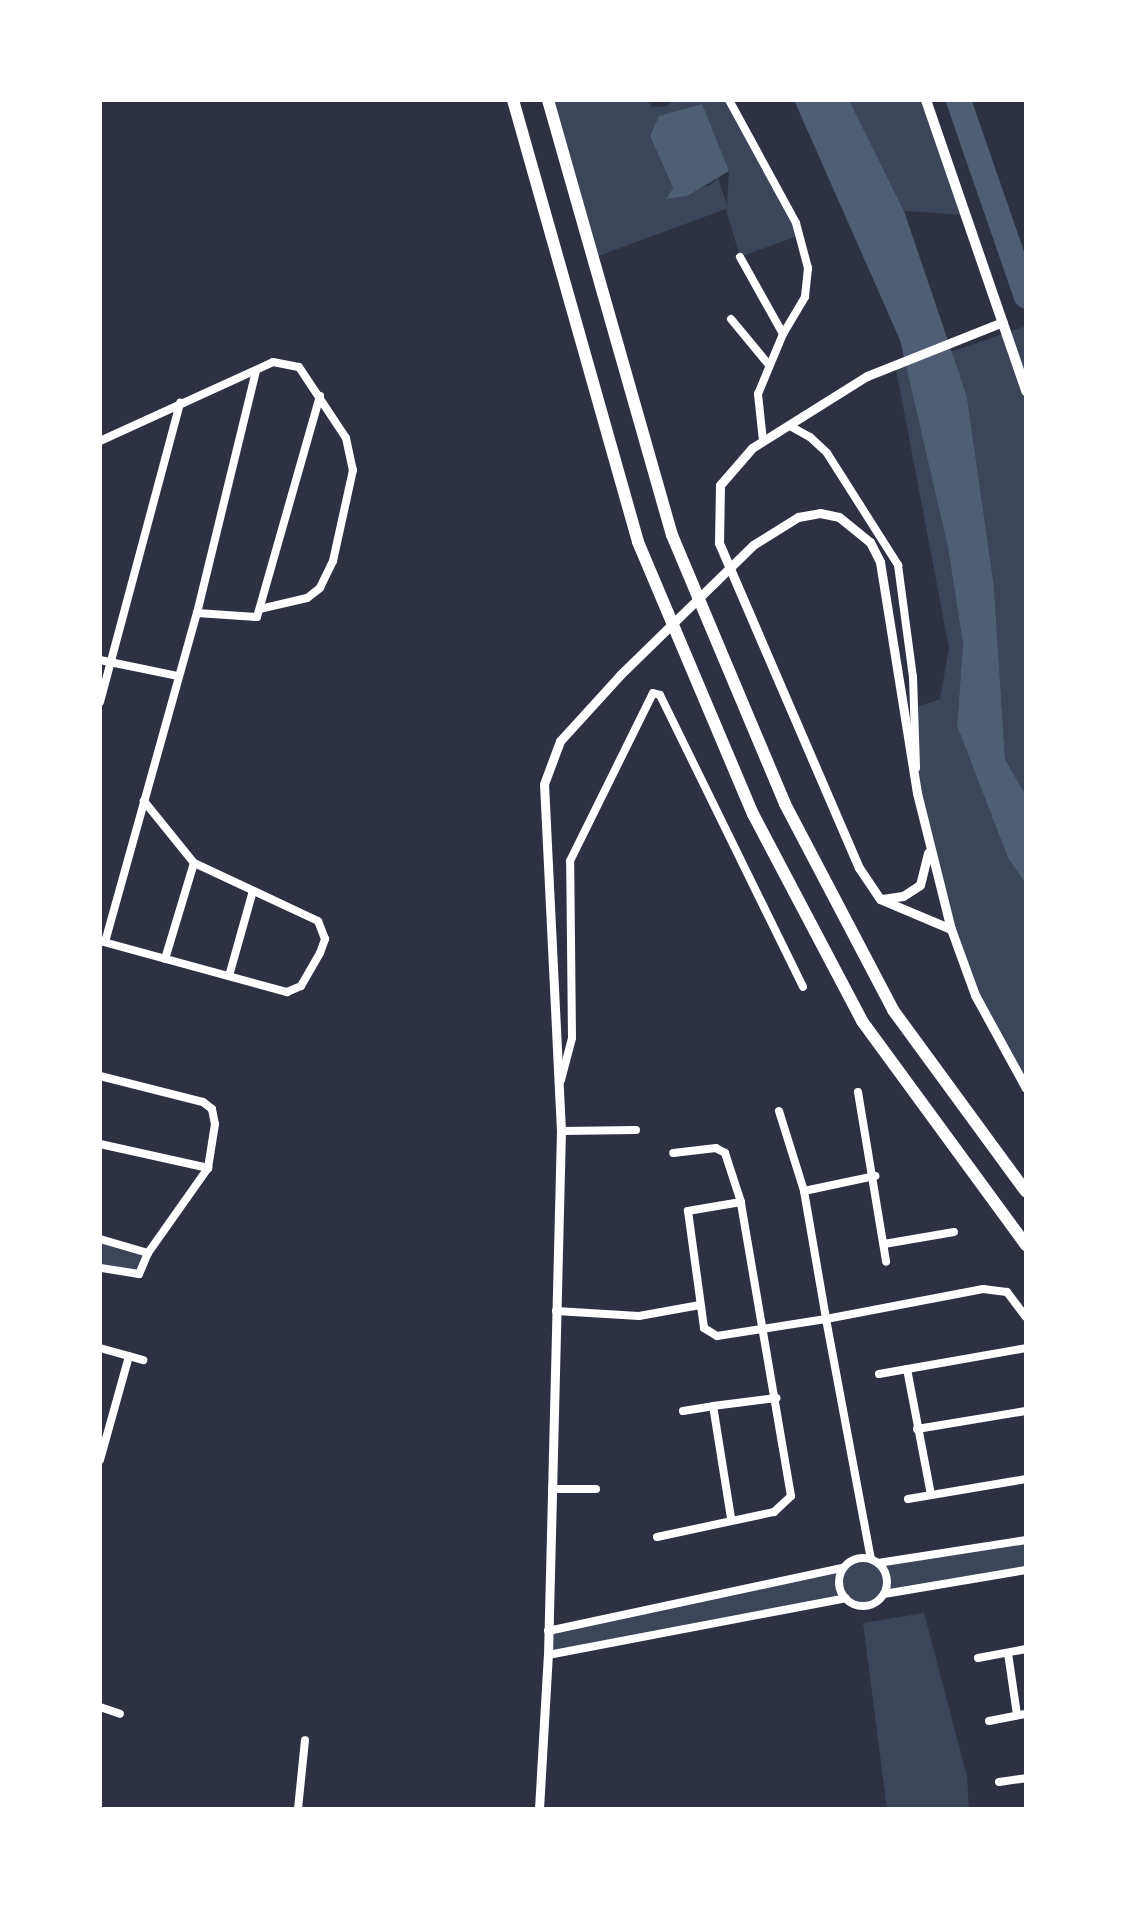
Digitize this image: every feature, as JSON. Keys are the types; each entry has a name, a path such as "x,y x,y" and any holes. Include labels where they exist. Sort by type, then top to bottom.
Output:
{"highway":[{"path":"513,100 638,542 754,814 862,1021 1026,1245"},
{"path":"548,100 672,535 785,804 893,1010 1026,1192"}],"main road":[{"path":"926,100 1026,391"}],"street":[{"path":"729,100 774,178 806,256 805,298 768,365 757,405 763,441"},
{"path":"740,257 782,334"},
{"path":"731,320 768,365"},
{"path":"951,929 880,900 859,868 719,543 720,485 763,441 898,362 1004,322"},
{"path":"100,441 274,362 290,362 320,396 353,458 333,561 315,593 260,608"},
{"path":"144,801 194,863 252,894 318,921 325,938 320,955 295,990 287,992 103,941 197,613 256,371"},
{"path":"197,613 252,619 260,608 320,396"},
{"path":"100,702 105,661 180,403"},
{"path":"790,426 827,453 898,565 913,677 917,793"},
{"path":"539,1809 548,1655 560,1131 544,784 560,741 620,675 754,545 798,517 820,513 839,516 870,542 880,562 917,793 951,929 974,995 1026,1088"},
{"path":"105,661 178,676"},
{"path":"558,1090 572,1038 570,861 653,694 660,695 803,987"},
{"path":"880,900 903,896 920,885 929,844"},
{"path":"166,958 194,863"},
{"path":"228,976 252,894"},
{"path":"100,1076 204,1102 212,1109 214,1153 208,1168 148,1253 139,1274 100,1268"},
{"path":"858,1092 875,1176 886,1262"},
{"path":"779,1111 804,1191 875,1561 886,1572 884,1594"},
{"path":"560,1131 636,1130"},
{"path":"100,1144 208,1168"},
{"path":"657,1537 780,1510 790,1496 741,1202 723,1150 673,1153"},
{"path":"804,1191 875,1176"},
{"path":"741,1202 688,1212 704,1328 712,1336 764,1331 982,1288 1006,1292 1026,1317"},
{"path":"884,1244 954,1232"},
{"path":"100,1239 148,1253"},
{"path":"556,1311 638,1316 700,1306"},
{"path":"100,1348 143,1360"},
{"path":"879,1374 1026,1348"},
{"path":"100,1460 129,1356"},
{"path":"907,1369 931,1495"},
{"path":"684,1411 776,1398"},
{"path":"714,1406 732,1518"},
{"path":"917,1429 1026,1411"},
{"path":"908,1499 1026,1479"},
{"path":"552,1489 596,1490"},
{"path":"548,1632 843,1568 856,1559 875,1561 1026,1540"},
{"path":"843,1568 839,1584 846,1598"},
{"path":"548,1655 846,1598 869,1605 884,1594 1026,1570"},
{"path":"978,1658 1026,1649"},
{"path":"989,1721 1022,1714 1008,1653"},
{"path":"100,1707 120,1714"},
{"path":"298,1809 305,1740"},
{"path":"999,1782 1026,1778"}],"shaded area":[{"path":"548,100 646,100 653,107 666,106 673,100 730,100 800,235 740,257 726,209 593,258","holes":["650,136 729,171 727,205 718,178 710,185 667,198 673,188"]},
{"path":"794,100 849,100 904,211 967,397 994,586 1005,759 1026,796 1026,884 1008,858 957,726 963,644 948,548 900,340"},
{"path":"849,100 928,100 966,215 904,211"},
{"path":"702,104 729,171 687,196 666,199 673,188 650,136 659,116"},
{"path":"1026,326 1026,796 1005,759 994,584 967,397 951,352"},
{"path":"906,366 948,548 963,644 957,726 1008,858 1026,884 1026,1087 984,1012 952,932 917,793 914,708 940,699 949,648 896,369"},
{"path":"100,1239 148,1253 139,1274 100,1268"},
{"path":"1026,1540 1026,1570 885,1594 869,1605 845,1599 548,1655 548,1631 843,1568 856,1559 879,1563"},
{"path":"924,1613 967,1776 969,1809 887,1809 863,1623"}],"waterway":[{"path":"958,100 1026,296"}]}
